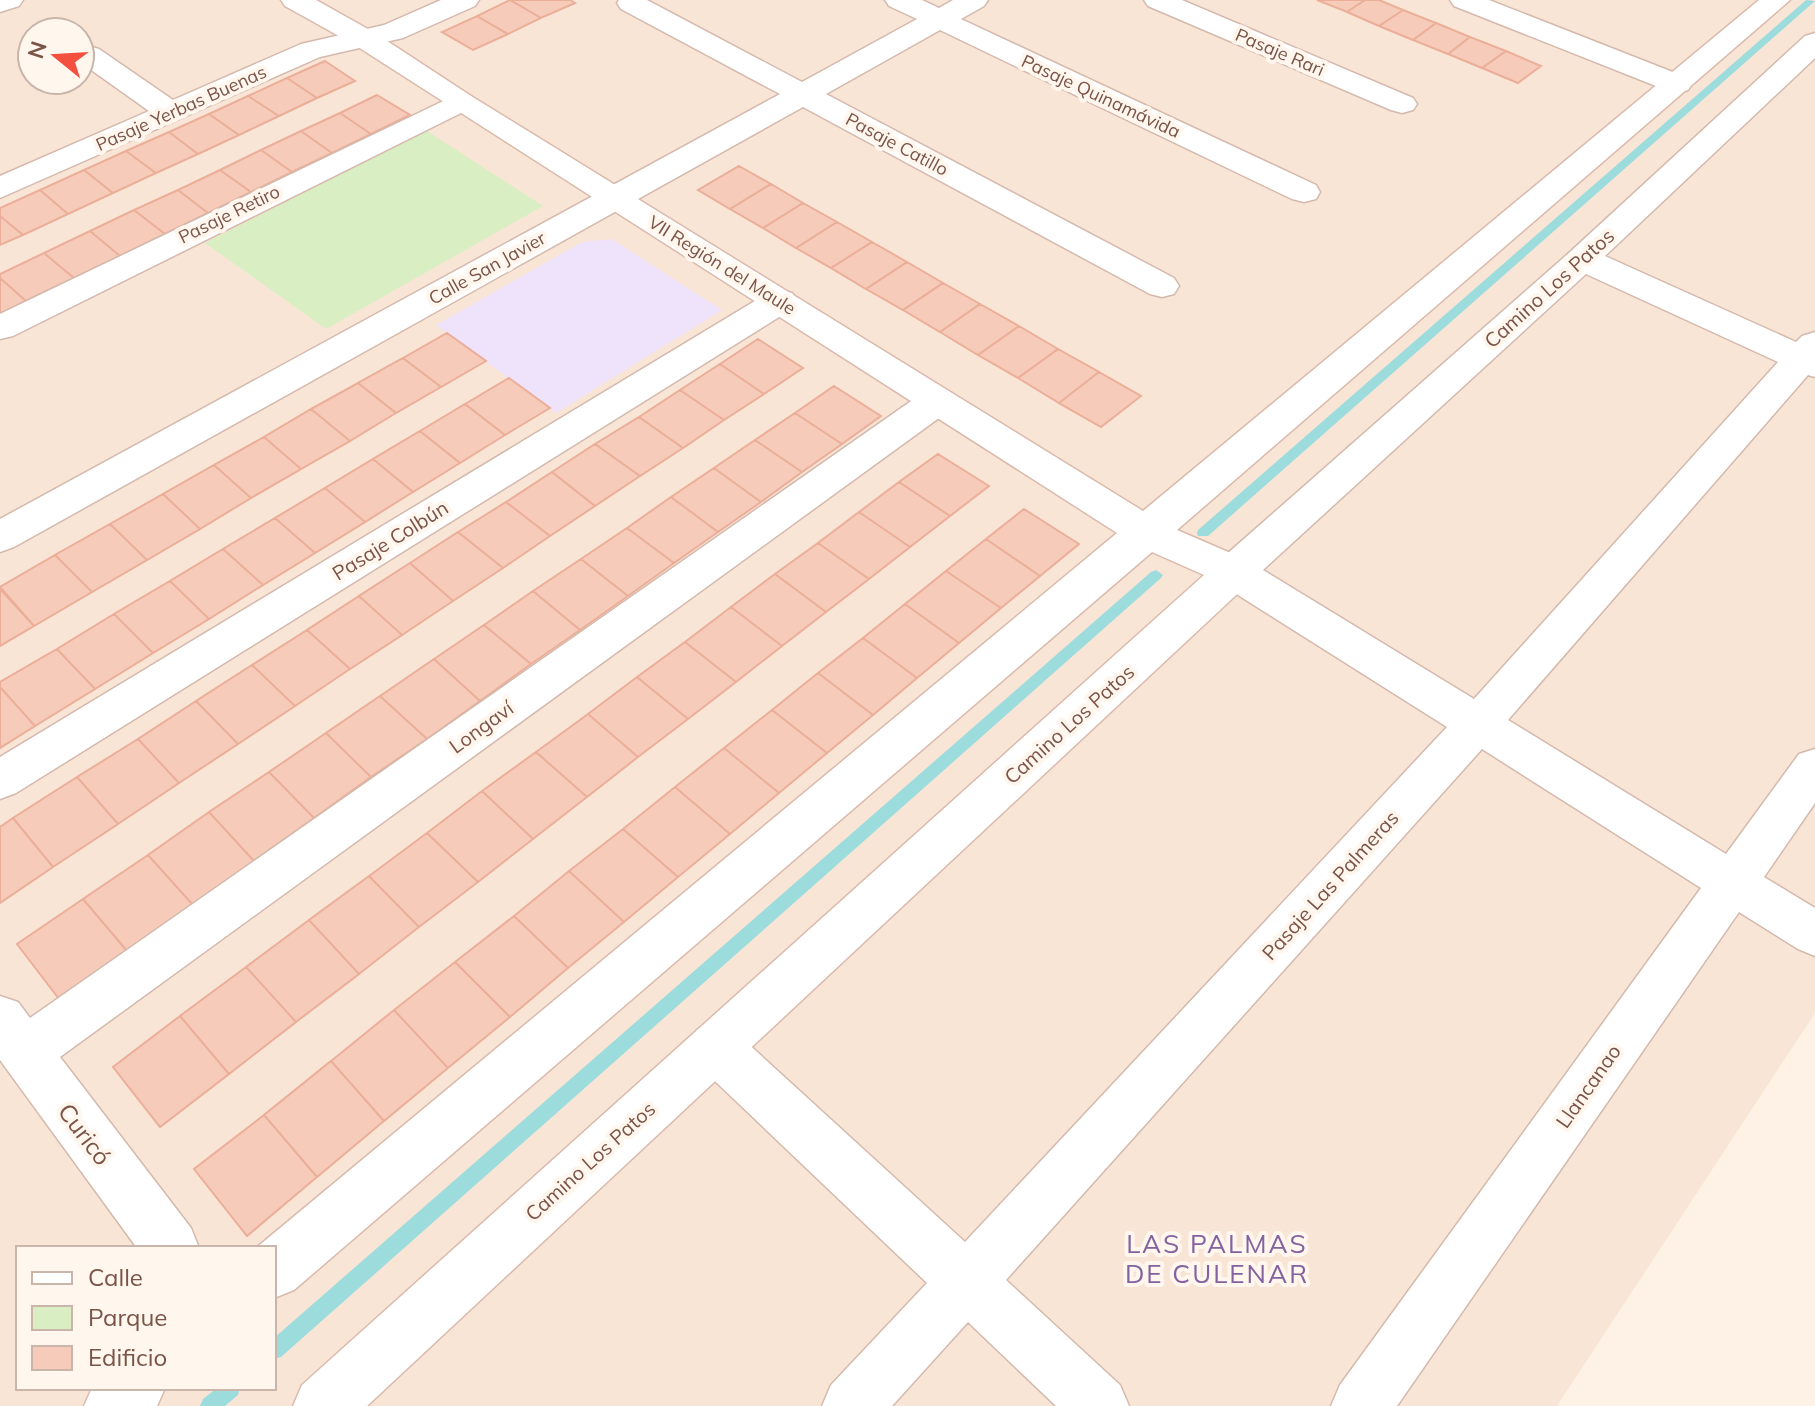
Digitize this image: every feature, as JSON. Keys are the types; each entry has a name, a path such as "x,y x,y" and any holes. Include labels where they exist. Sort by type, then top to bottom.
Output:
{"street":[{"path":"0,3 9,0"},
{"name":"VII Región del Maule","path":"295,0 365,39 460,102 616,197 1147,533 1234,572 1815,934"},
{"name":"Pasaje Yerbas Buenas","path":"0,188 311,50 393,32 465,0"},
{"name":"Pasaje Quinamávida","path":"899,0 1304,192"},
{"name":"Calle San Javier","path":"0,537 974,0"},
{"name":"Pasaje Rari","path":"1158,0 1402,104"},
{"path":"1464,0 1515,8 1677,84"},
{"path":"276,1268 1776,0"},
{"name":"Pasaje Catillo","path":"631,3 1162,286"},
{"name":"Camino Los Patos","path":"323,1406 1814,44"},
{"path":"96,60 171,112"},
{"name":"Pasaje Retiro","path":"0,328 460,102"},
{"path":"1582,259 1811,356"},
{"name":"Pasaje Colbún","path":"0,780 780,301"},
{"name":"Pasaje Las Palmeras","path":"852,1406 1811,356"},
{"name":"Longaví","path":"12,1036 937,401"},
{"name":"Llancanao","path":"1361,1406 1815,767"},
{"name":"Curicó","path":"12,1036 170,1246"},
{"path":"715,1047 1099,1406"},
{"path":"114,1406 133,1390"}],"shaded area":[{"path":"0,0 1815,0 1815,1013 1557,1406 0,1406"},
{"path":"612,239 722,310 556,413 436,325 582,242"}],"green space":[{"path":"427,131 543,206 326,329 205,243"}],"building":[{"path":"510,0 570,0 575,3 541,18"},
{"path":"510,0 541,18 508,34 477,16"},
{"path":"1317,0 1365,0 1347,12"},
{"path":"1365,0 1379,0 1403,10 1379,26 1347,12"},
{"path":"1403,10 1436,23 1413,40 1379,26"},
{"path":"477,16 508,34 473,50 442,32"},
{"path":"1436,23 1470,37 1448,54 1413,40"},
{"path":"1470,37 1506,51 1482,68 1448,54"},
{"path":"1506,51 1541,66 1518,83 1482,68"},
{"path":"325,61 355,81 317,98 287,78"},
{"path":"287,78 317,98 279,116 248,96"},
{"path":"377,95 410,115 371,134 340,113"},
{"path":"248,96 279,116 239,135 209,114"},
{"path":"340,113 371,134 332,153 301,131"},
{"path":"209,114 239,135 198,154 169,132"},
{"path":"301,131 332,153 292,172 261,150"},
{"path":"169,132 198,154 156,173 126,151"},
{"path":"261,150 292,172 251,192 220,170"},
{"path":"126,151 156,173 113,193 84,170"},
{"path":"739,166 771,184 730,209 698,190"},
{"path":"84,170 113,193 68,214 40,190"},
{"path":"220,170 251,192 208,213 178,190"},
{"path":"771,184 803,203 763,228 730,209"},
{"path":"40,190 68,214 23,235 0,216 0,208"},
{"path":"178,190 208,213 165,234 134,210"},
{"path":"803,203 837,222 796,248 763,228"},
{"path":"134,210 165,234 120,256 90,231"},
{"path":"0,216 23,235 0,245"},
{"path":"837,222 872,242 831,268 796,248"},
{"path":"90,231 120,256 74,278 44,253"},
{"path":"872,242 907,262 866,289 831,268"},
{"path":"44,253 74,278 26,301 0,278 0,274"},
{"path":"907,262 943,283 903,310 866,289"},
{"path":"0,278 26,301 0,314"},
{"path":"943,283 980,304 940,332 903,310"},
{"path":"980,304 1019,326 978,355 940,332"},
{"path":"1019,326 1058,349 1018,378 978,355"},
{"path":"447,333 486,361 441,387 403,358"},
{"path":"758,339 803,368 764,394 720,364"},
{"path":"1058,349 1099,372 1059,403 1018,378"},
{"path":"403,358 441,387 396,413 358,383"},
{"path":"720,364 764,394 724,420 680,390"},
{"path":"1099,372 1141,396 1101,427 1059,403"},
{"path":"509,378 550,408 505,435 465,404"},
{"path":"358,383 396,413 350,441 311,409"},
{"path":"834,386 881,416 842,444 795,413"},
{"path":"680,390 724,420 683,448 639,417"},
{"path":"465,404 505,435 460,463 420,431"},
{"path":"311,409 350,441 301,469 264,437"},
{"path":"795,413 842,444 802,472 755,440"},
{"path":"639,417 683,448 640,476 595,444"},
{"path":"420,431 460,463 413,492 373,459"},
{"path":"264,437 301,469 251,498 214,465"},
{"path":"755,440 802,472 761,502 714,468"},
{"path":"595,444 640,476 595,506 552,472"},
{"path":"938,454 989,486 950,516 899,482"},
{"path":"373,459 413,492 365,522 325,488"},
{"path":"214,465 251,498 200,529 163,494"},
{"path":"714,468 761,502 718,532 671,497"},
{"path":"552,472 595,506 550,536 506,502"},
{"path":"899,482 950,516 910,547 859,512"},
{"path":"325,488 365,522 315,553 275,518"},
{"path":"163,494 200,529 147,560 110,524"},
{"path":"671,497 718,532 674,563 627,528"},
{"path":"506,502 550,536 503,568 458,532"},
{"path":"1024,509 1079,544 1040,576 986,539"},
{"path":"859,512 910,547 869,579 818,543"},
{"path":"275,518 315,553 263,585 223,549"},
{"path":"110,524 147,560 92,592 55,555"},
{"path":"627,528 674,563 628,596 581,559"},
{"path":"458,532 503,568 453,601 410,563"},
{"path":"986,539 1040,576 1001,608 946,571"},
{"path":"818,543 869,579 826,612 775,574"},
{"path":"223,549 263,585 209,619 170,581"},
{"path":"55,555 92,592 34,626 0,587"},
{"path":"581,559 628,596 580,630 533,591"},
{"path":"410,563 453,601 402,635 359,596"},
{"path":"946,571 1001,608 959,643 905,604"},
{"path":"775,574 826,612 782,646 731,607"},
{"path":"170,581 209,619 153,653 114,614"},
{"path":"0,589 34,626 0,646"},
{"path":"533,591 580,630 531,664 484,625"},
{"path":"359,596 402,635 350,669 307,630"},
{"path":"905,604 959,643 917,678 863,638"},
{"path":"731,607 782,646 736,682 685,642"},
{"path":"114,614 153,653 95,689 57,649"},
{"path":"484,625 531,664 480,701 434,659"},
{"path":"307,630 350,669 295,706 252,665"},
{"path":"863,638 917,678 873,715 818,673"},
{"path":"685,642 736,682 688,719 637,677"},
{"path":"57,649 95,689 35,726 0,687 0,682"},
{"path":"434,659 480,701 427,739 380,696"},
{"path":"252,665 295,706 238,744 196,701"},
{"path":"818,673 873,715 827,753 772,710"},
{"path":"637,677 688,719 638,757 588,714"},
{"path":"0,687 35,726 0,748"},
{"path":"380,696 427,739 371,777 326,733"},
{"path":"196,701 238,744 179,783 138,739"},
{"path":"772,710 827,753 779,793 724,748"},
{"path":"588,714 638,757 587,797 536,752"},
{"path":"326,733 371,777 314,818 269,772"},
{"path":"138,739 179,783 118,824 77,777"},
{"path":"724,748 779,793 730,834 675,787"},
{"path":"536,752 587,797 533,839 482,791"},
{"path":"269,772 314,818 254,861 209,812"},
{"path":"77,777 118,824 53,867 13,818"},
{"path":"675,787 730,834 678,877 623,829"},
{"path":"482,791 533,839 478,882 427,833"},
{"path":"209,812 254,861 193,905 148,855"},
{"path":"13,818 53,867 0,903 0,827"},
{"path":"623,829 678,877 624,922 569,871"},
{"path":"427,833 478,882 419,927 369,876"},
{"path":"148,855 193,905 127,951 83,899"},
{"path":"569,871 624,922 568,968 514,916"},
{"path":"369,876 419,927 359,974 309,920"},
{"path":"83,899 127,951 59,999 17,944"},
{"path":"514,916 568,968 510,1017 455,962"},
{"path":"309,920 359,974 296,1022 246,967"},
{"path":"455,962 510,1017 448,1068 394,1010"},
{"path":"246,967 296,1022 229,1074 180,1016"},
{"path":"394,1010 448,1068 384,1121 331,1061"},
{"path":"180,1016 229,1074 160,1127 113,1067"},
{"path":"331,1061 384,1121 317,1177 264,1115"},
{"path":"264,1115 317,1177 247,1236 194,1169"}],"waterway":[{"path":"1203,533 1811,0"},
{"path":"276,1348 1156,575"},
{"path":"210,1406 229,1390"}],"district":[{"name":"LAS PALMAS DE CULENAR","path":"1217,1258"}]}
